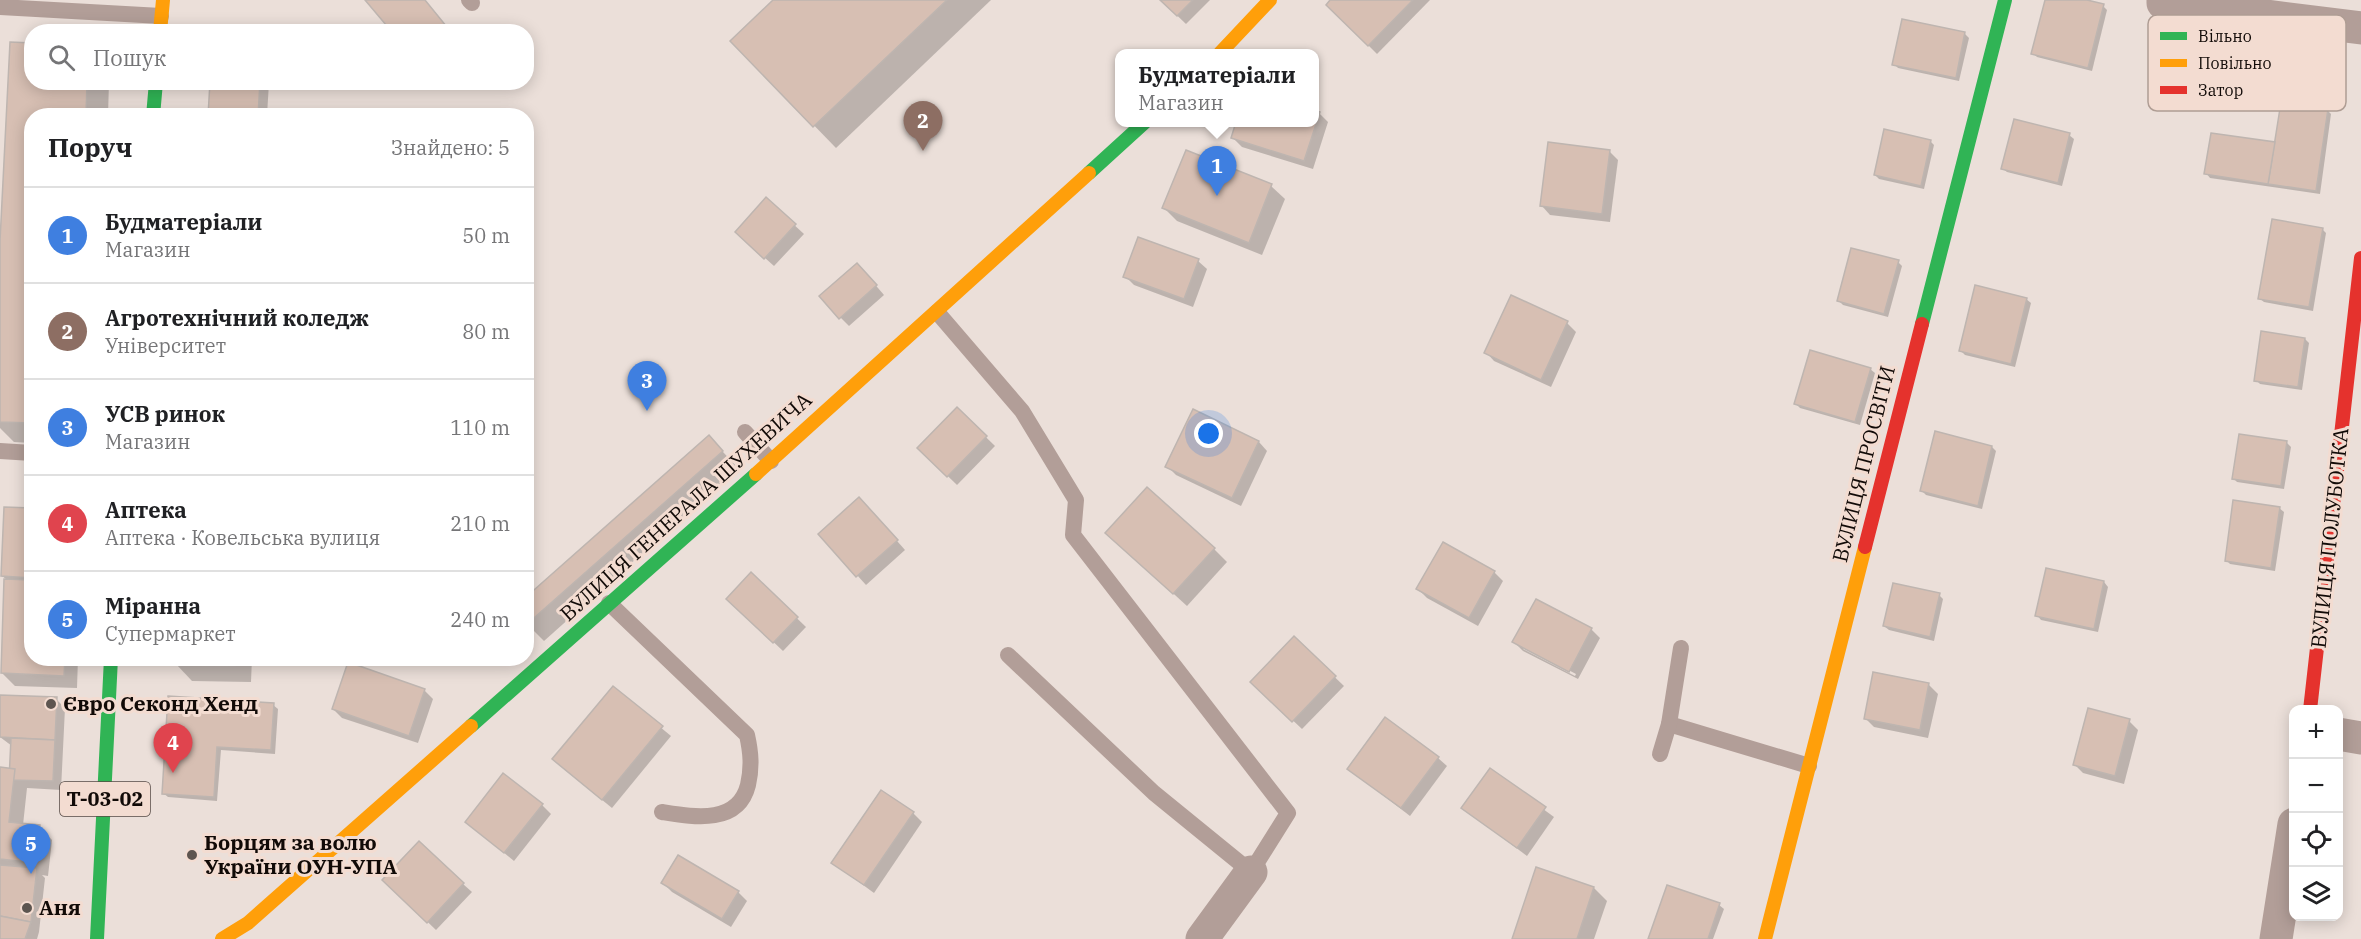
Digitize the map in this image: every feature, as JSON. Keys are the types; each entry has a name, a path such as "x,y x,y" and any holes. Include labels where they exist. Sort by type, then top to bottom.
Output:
{"street":[{"path":"1225,49 1270,0"},
{"name":"ВУЛИЦЯ ПРОСВІТИ","path":"1765,939 2005,0"},
{"path":"2163,0 2163,3 2258,15"},
{"path":"2346,26 2361,28"},
{"path":"154,108 155,90"},
{"name":"ВУЛИЦЯ ГЕНЕРАЛА ШУХЕВИЧА","path":"222,939 248,923 771,461 1141,127"},
{"name":"ВУЛИЦЯ ПОЛУБОТКА","path":"2311,705 2361,258"},
{"name":"Т-03-02","path":"97,939 111,666"},
{"path":"2343,735 2361,738"},
{"path":"2276,939 2289,856"},
{"path":"1202,939 1251,872"}],"lane":[{"path":"0,7 161,16"},
{"path":"937,312 1022,411 1076,500 1073,535 1288,813 1251,872 1154,792 1008,656"},
{"path":"745,432 771,461"},
{"path":"0,451 24,452"},
{"path":"609,603 747,735 751,772 744,800 729,813 693,817 662,812"},
{"path":"1660,754 1669,724 1681,648"},
{"path":"1669,724 1809,766"}],"building":[{"path":"365,0 425,0 444,24 385,24"},
{"path":"773,0 947,0 813,127 730,41"},
{"path":"1160,0 1193,0 1177,16"},
{"path":"1330,0 1413,0 1368,46 1326,5"},
{"path":"2045,0 2087,0 2104,4 2088,68 2031,54"},
{"path":"1902,19 1965,32 1956,78 1892,65"},
{"path":"10,42 24,43 24,90 87,90 86,108 24,108 24,423 0,422 0,241"},
{"path":"210,90 260,90 258,108 208,108"},
{"path":"2280,111 2328,111 2316,191 2268,184"},
{"path":"2014,119 2070,133 2058,183 2001,169"},
{"path":"1234,127 1315,127 1304,161 1231,138"},
{"path":"1884,129 1931,140 1921,186 1874,175"},
{"path":"2211,133 2275,142 2268,184 2204,174"},
{"path":"1548,142 1610,150 1602,214 1540,206"},
{"path":"1186,150 1272,184 1249,243 1162,208"},
{"path":"766,197 796,224 764,259 735,232"},
{"path":"2272,219 2323,228 2309,307 2258,299"},
{"path":"1138,237 1199,259 1184,299 1123,277"},
{"path":"1851,248 1899,260 1884,314 1837,301"},
{"path":"857,263 877,285 839,319 819,296"},
{"path":"1975,285 2027,298 2011,364 1959,351"},
{"path":"1511,295 1568,321 1541,380 1484,353"},
{"path":"2261,331 2305,338 2298,387 2254,381"},
{"path":"1810,350 1871,368 1855,422 1794,404"},
{"path":"957,407 987,436 947,477 917,448"},
{"path":"1193,409 1259,441 1232,498 1165,467"},
{"path":"1935,431 1992,446 1978,506 1920,491"},
{"path":"2239,434 2287,441 2281,486 2232,479"},
{"path":"709,435 723,451 534,618 534,590"},
{"path":"1147,487 1215,548 1173,594 1105,533"},
{"path":"859,497 898,540 856,577 818,534"},
{"path":"2233,500 2280,507 2271,568 2225,561"},
{"path":"4,507 24,508 24,577 1,576"},
{"path":"1443,542 1495,571 1469,618 1416,589"},
{"path":"2046,568 2104,581 2094,629 2035,616"},
{"path":"751,572 798,617 773,643 726,599"},
{"path":"4,579 24,580 24,666 65,666 64,676 1,673"},
{"path":"1893,583 1940,593 1930,637 1883,626"},
{"path":"1536,599 1592,628 1569,672 1512,642"},
{"path":"1294,636 1336,676 1292,722 1250,682"},
{"path":"347,666 359,666 425,689 409,736 332,709"},
{"path":"1873,672 1929,683 1920,730 1864,719"},
{"path":"613,686 663,726 602,800 552,759"},
{"path":"0,695 57,697 55,740 0,737"},
{"path":"168,696 274,703 271,750 217,747 214,797 162,794"},
{"path":"2088,708 2130,719 2115,776 2073,765"},
{"path":"1385,717 1439,757 1401,808 1347,769"},
{"path":"11,738 55,740 53,781 9,780"},
{"path":"0,767 15,769 9,822 40,825 35,863 0,859"},
{"path":"1490,768 1546,807 1517,848 1461,808"},
{"path":"503,773 543,804 504,853 465,822"},
{"path":"881,790 914,812 864,885 831,863"},
{"path":"419,841 464,883 427,923 382,880"},
{"path":"678,855 739,891 722,919 661,883"},
{"path":"0,865 37,868 31,922 0,916"},
{"path":"1536,867 1594,887 1577,939 1512,939"},
{"path":"1667,885 1720,903 1708,939 1648,939"},
{"path":"0,916 31,922 25,939 0,939"}],"traffic: fast":[{"path":"1922,324 2005,0"},
{"path":"154,108 155,90"},
{"path":"1089,173 1140,127"},
{"path":"471,726 756,474"},
{"path":"97,939 111,666"}],"traffic: slow":[{"path":"161,24 163,0"},
{"path":"1224,49 1270,0"},
{"path":"756,474 1089,173"},
{"path":"1765,939 1865,547"},
{"path":"222,939 248,923 471,726"}],"traffic: jam":[{"path":"2311,705 2361,258"},
{"path":"1865,547 1922,324"}],"place":[{"name":"Агротехнічний коледж","path":"923,151"},
{"name":"Будматеріали","path":"1217,196"},
{"name":"УСВ ринок","path":"647,411"},
{"name":"Євро Секонд Хенд","path":"51,704"},
{"name":"Аптека","path":"173,773"},
{"name":"Борцям за волю України ОУН-УПА","path":"192,855"},
{"name":"Міранна","path":"31,874"},
{"name":"Аня","path":"27,908"}]}
